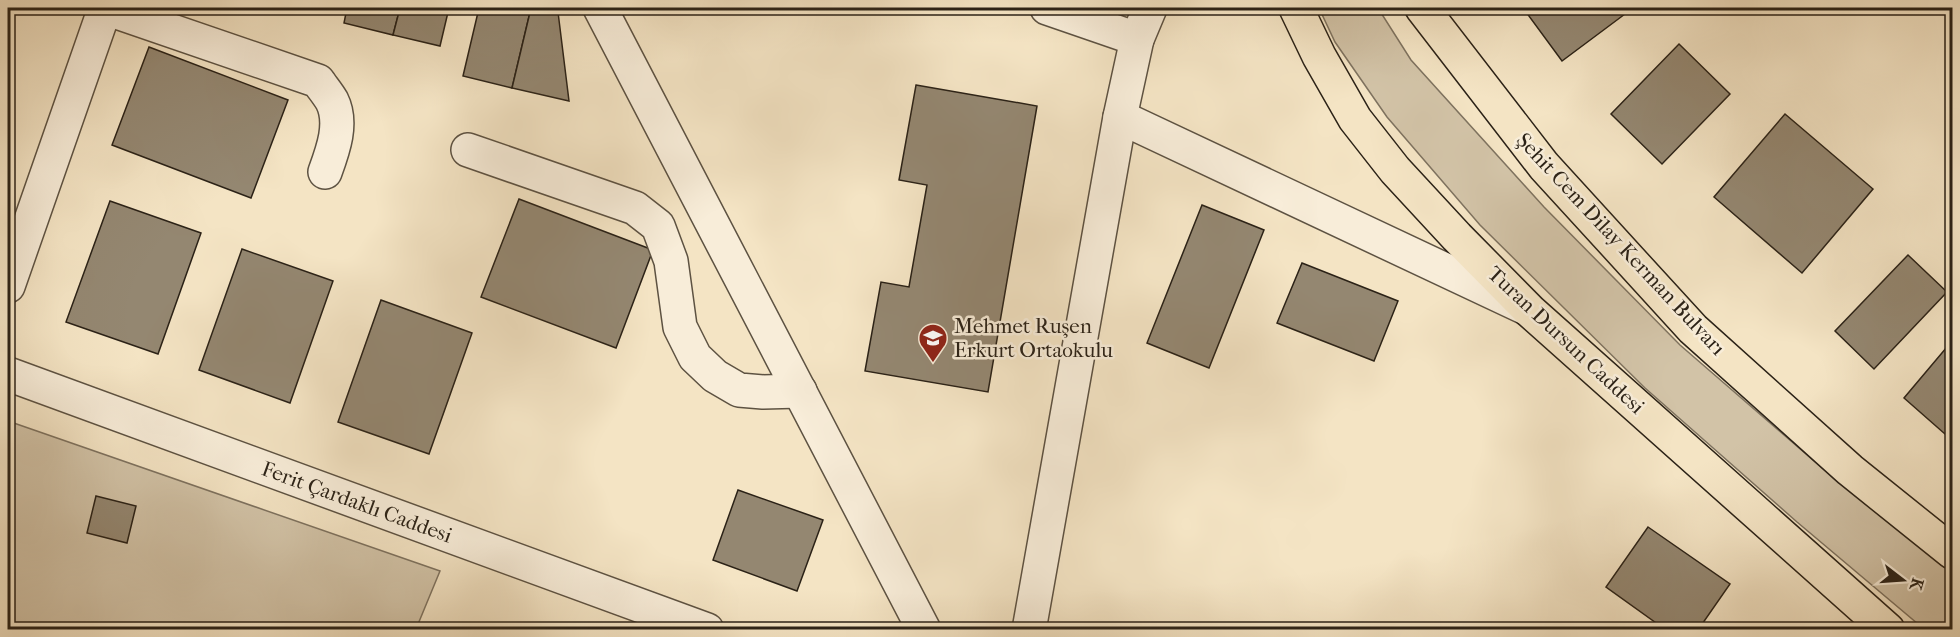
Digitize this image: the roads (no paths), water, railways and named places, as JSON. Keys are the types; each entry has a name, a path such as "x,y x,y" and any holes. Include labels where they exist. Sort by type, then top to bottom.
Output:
{"main road":[{"name":"Turan Dursun Caddesi","path":"1296,8 1324,65 1355,119 1395,170 1457,237 1530,311 1888,630"},
{"name":"Şehit Cem Dilay Kerman Bulvarı","path":"1422,8 1544,166 1693,329 1850,470 1953,552"}],"street":[{"path":"8,286 105,8 318,81 332,102 337,119 334,148 326,172"},
{"path":"600,8 924,630"},
{"path":"1047,8 1137,39"},
{"path":"1029,630 1120,117 1137,39 1150,8"},
{"path":"1120,117 1530,311"},
{"path":"468,150 635,208 658,226 671,261 680,327 695,357 715,376 739,390 800,391"},
{"name":"Ferit Çardaklı Caddesi","path":"8,374 707,630"}],"place":[{"name":"Mehmet Ruşen Erkurt Ortaokulu","path":"933,364"}]}
